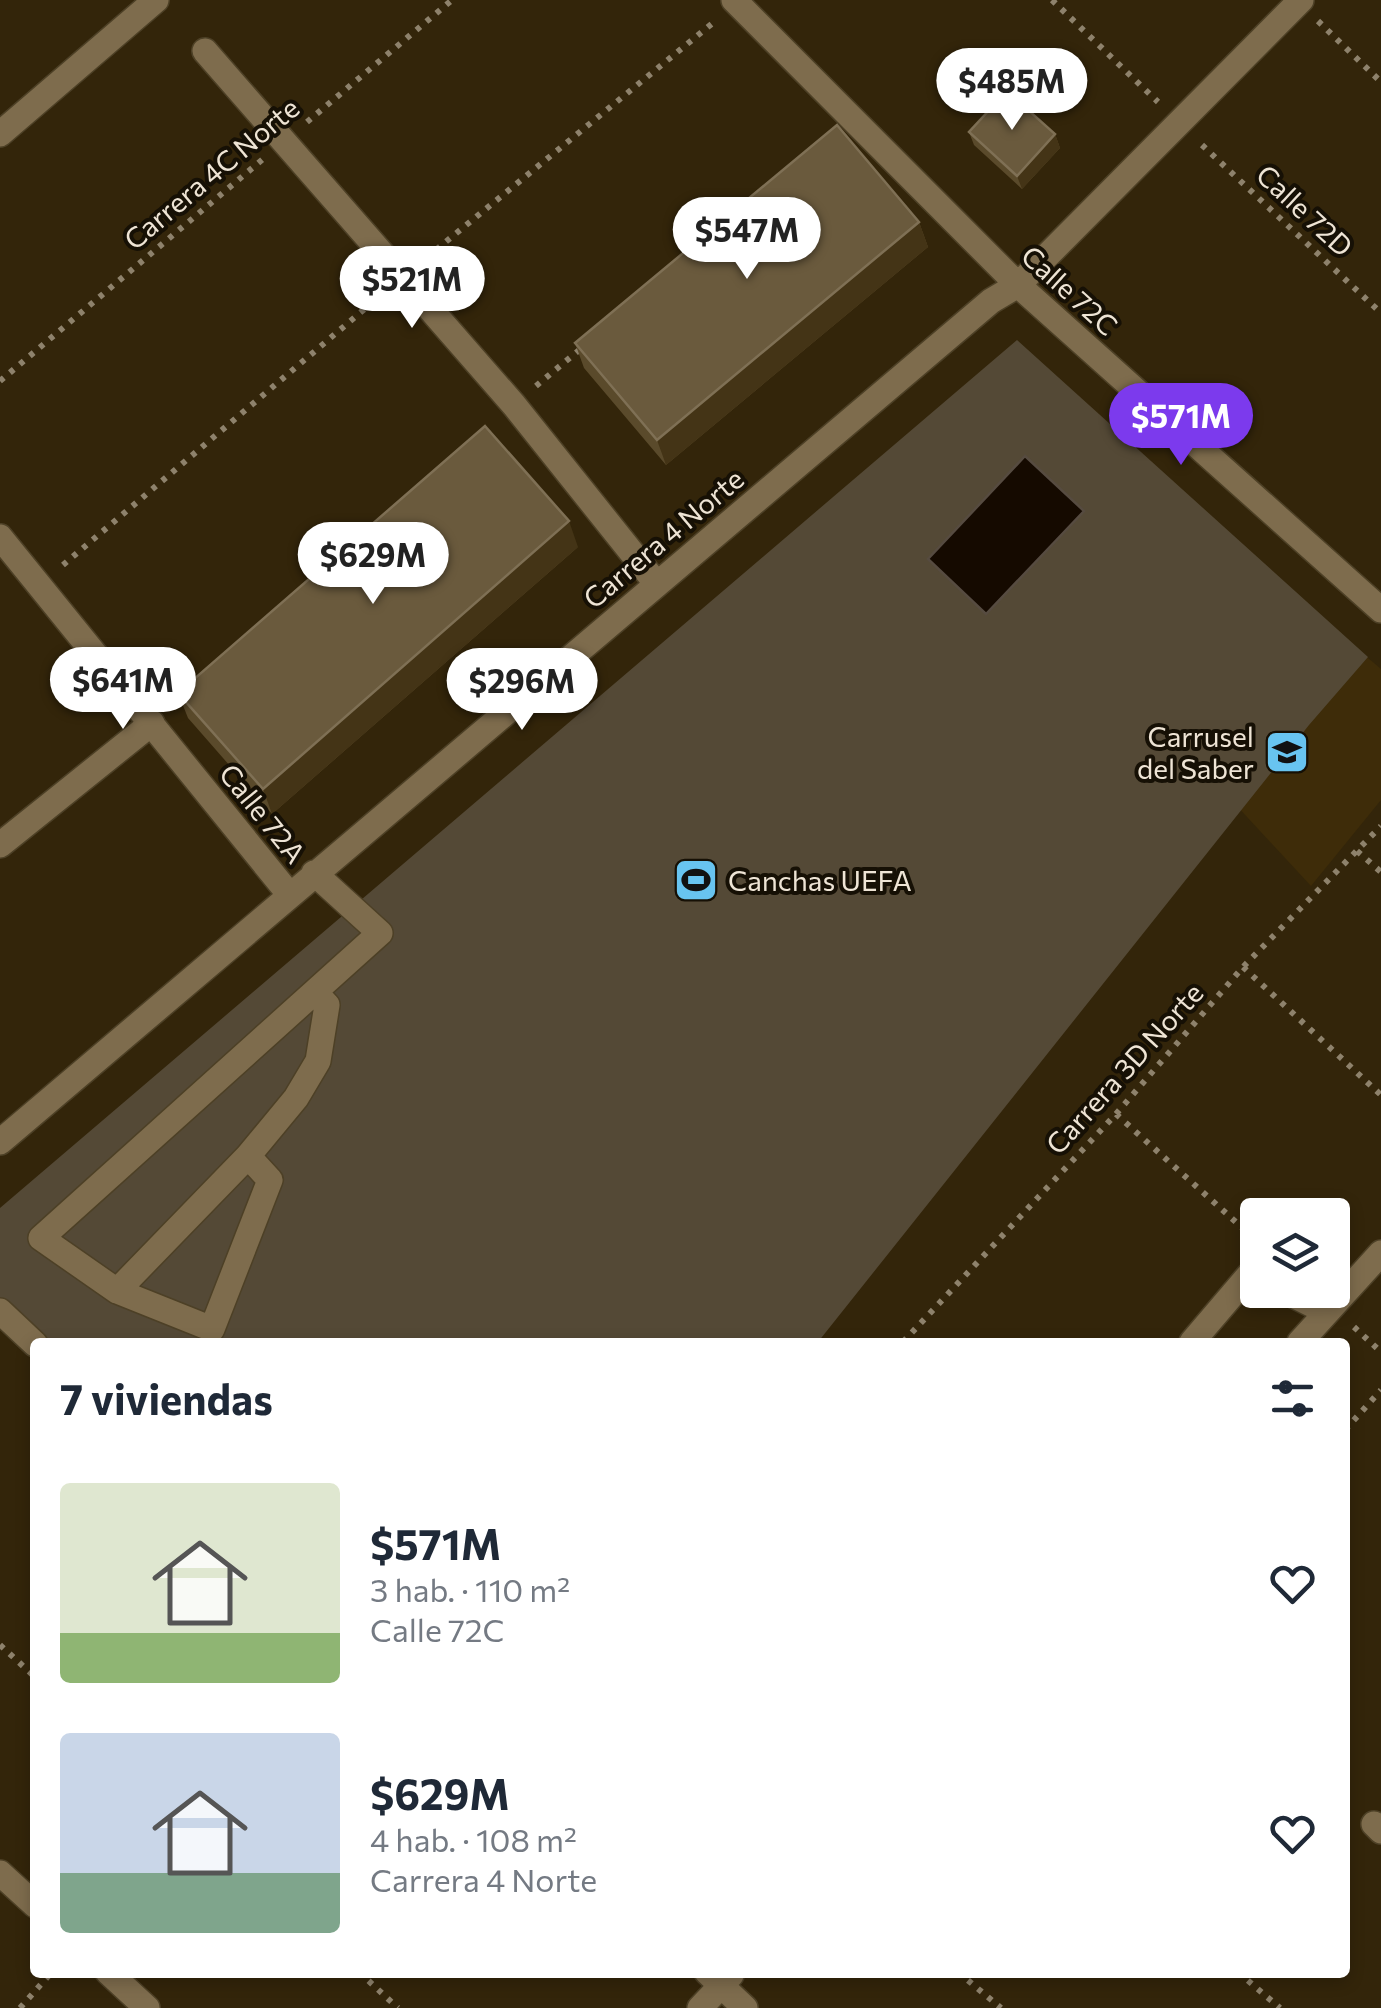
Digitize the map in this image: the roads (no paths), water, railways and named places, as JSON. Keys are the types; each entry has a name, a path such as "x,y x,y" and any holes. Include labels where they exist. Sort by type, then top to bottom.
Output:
{"street":[{"path":"0,134 156,0"},
{"name":"Calle 72C","path":"734,0 1018,285 1381,610"},
{"name":"Carrera 4 Norte","path":"0,1142 656,583 991,301 1018,285 1309,10"},
{"path":"205,51 514,406 656,583"},
{"name":"Calle 72A","path":"0,537 290,894"},
{"path":"0,845 152,723"},
{"path":"248,1156 270,1180 212,1329 117,1291 41,1238 380,933 314,874"},
{"path":"117,1291 248,1156 296,1098 318,1062 327,1006 315,992"},
{"path":"1304,1338 1381,1253"},
{"path":"1195,1338 1240,1286"},
{"path":"1319,1308 1327,1312"},
{"path":"0,1311 30,1339"},
{"path":"0,1873 30,1900"},
{"path":"115,1978 148,2008"},
{"path":"700,2008 719,1978"},
{"path":"721,1978 745,2008"}],"place":[{"name":"Carrusel del Saber","path":"1287,752"},
{"name":"Canchas UEFA","path":"696,880"}]}
